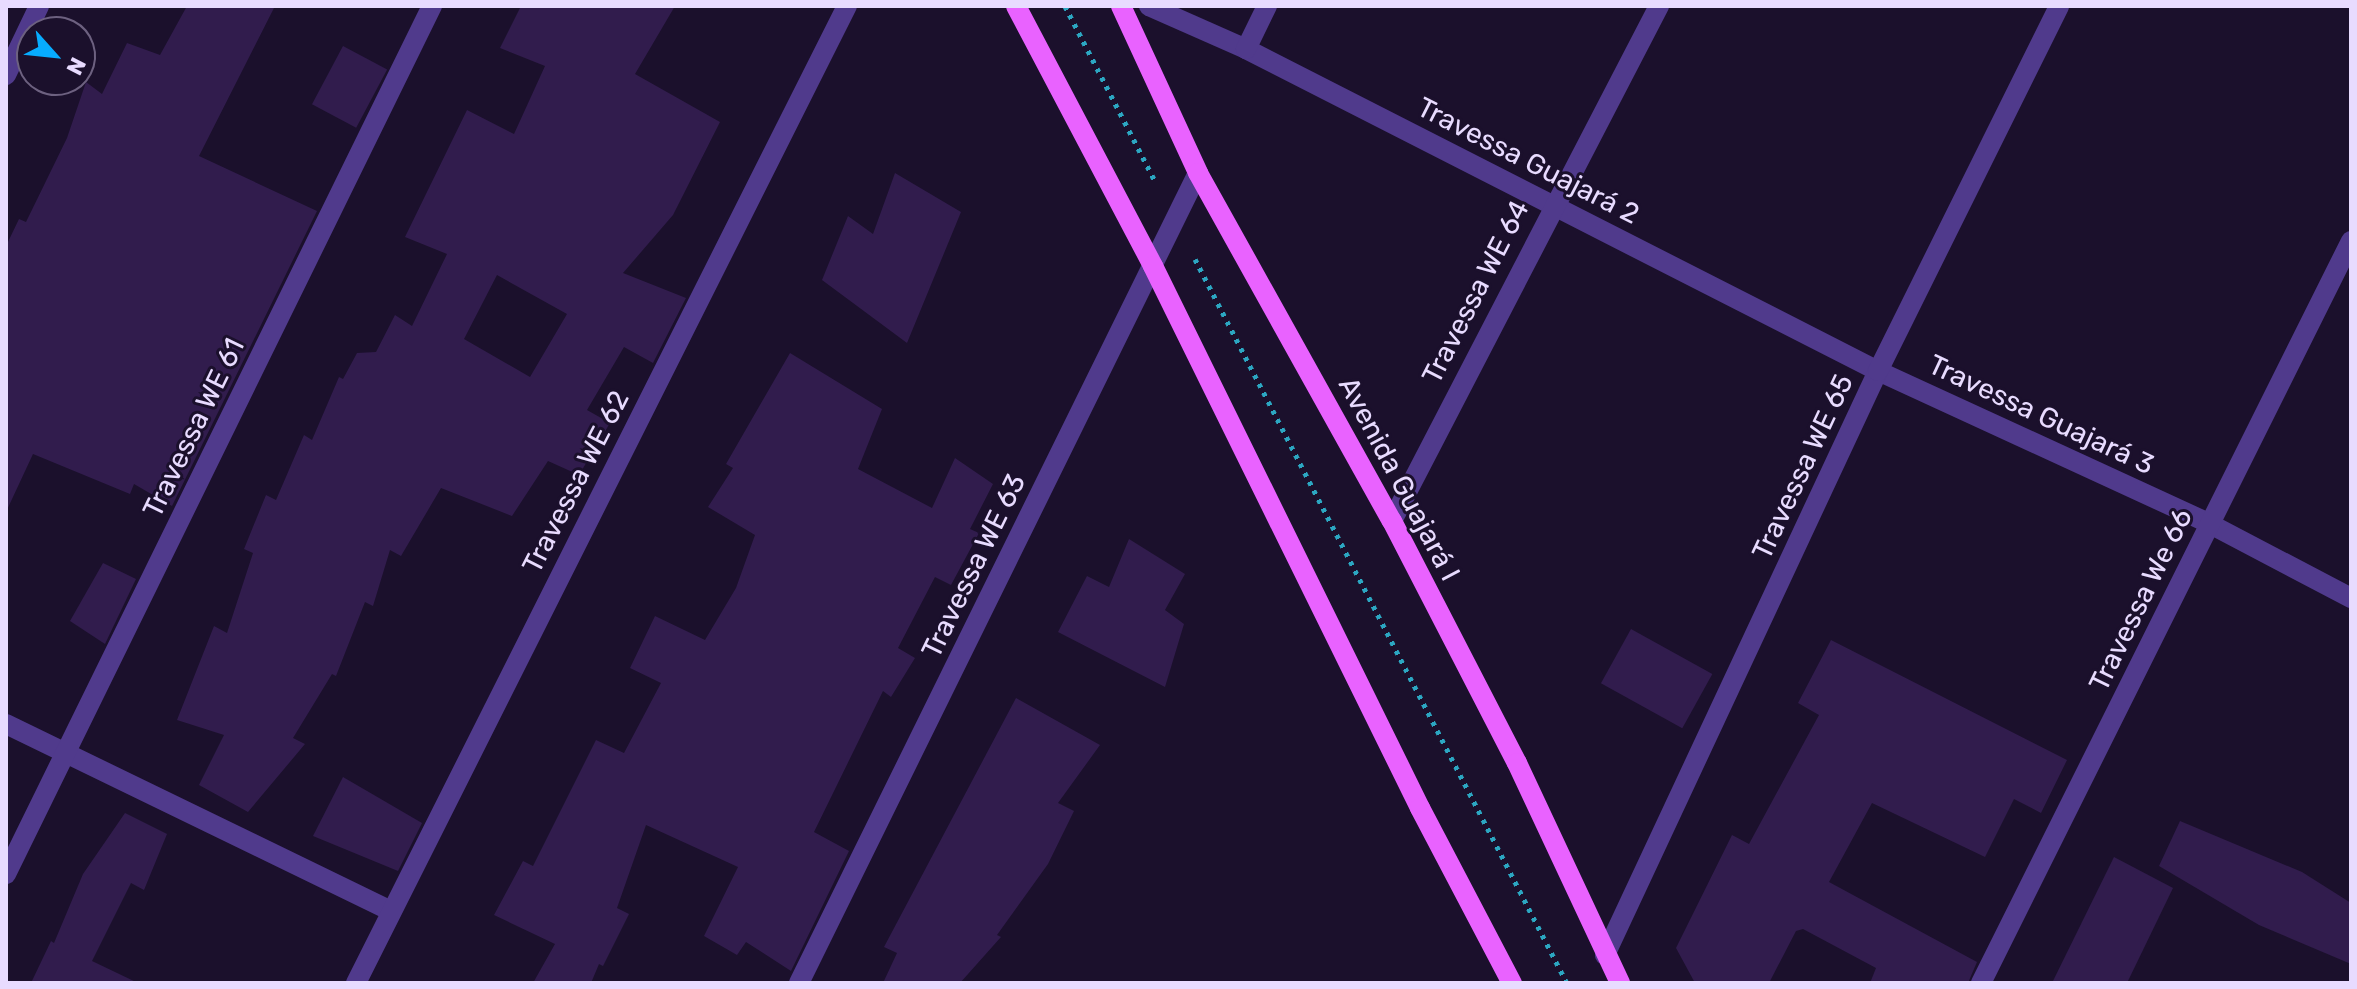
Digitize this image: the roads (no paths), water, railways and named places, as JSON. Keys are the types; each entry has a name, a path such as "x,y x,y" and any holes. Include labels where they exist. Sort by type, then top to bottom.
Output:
{"main road":[{"path":"1016,6 1153,266 1420,808 1512,983"},
{"name":"Avenida Guajará I","path":"1121,6 1198,173 1392,521 1517,763 1620,983"}],"street":[{"path":"6,75 39,6"},
{"name":"Travessa WE 61","path":"6,874 432,6"},
{"name":"Travessa WE 62","path":"356,983 847,6"},
{"name":"Travessa Guajará 2","path":"1149,6 1246,49 1878,371"},
{"path":"1246,49 1267,6"},
{"name":"Travessa WE 64","path":"1392,521 1552,204 1659,6"},
{"name":"Travessa WE 65","path":"1605,955 1878,371 2059,6"},
{"name":"Travessa WE 63","path":"799,983 1198,173"},
{"name":"Travessa We 66","path":"1981,983 2351,241"},
{"name":"Travessa Guajará 3","path":"1878,371 2210,524 2351,598"},
{"path":"6,724 67,750 391,911"}]}
